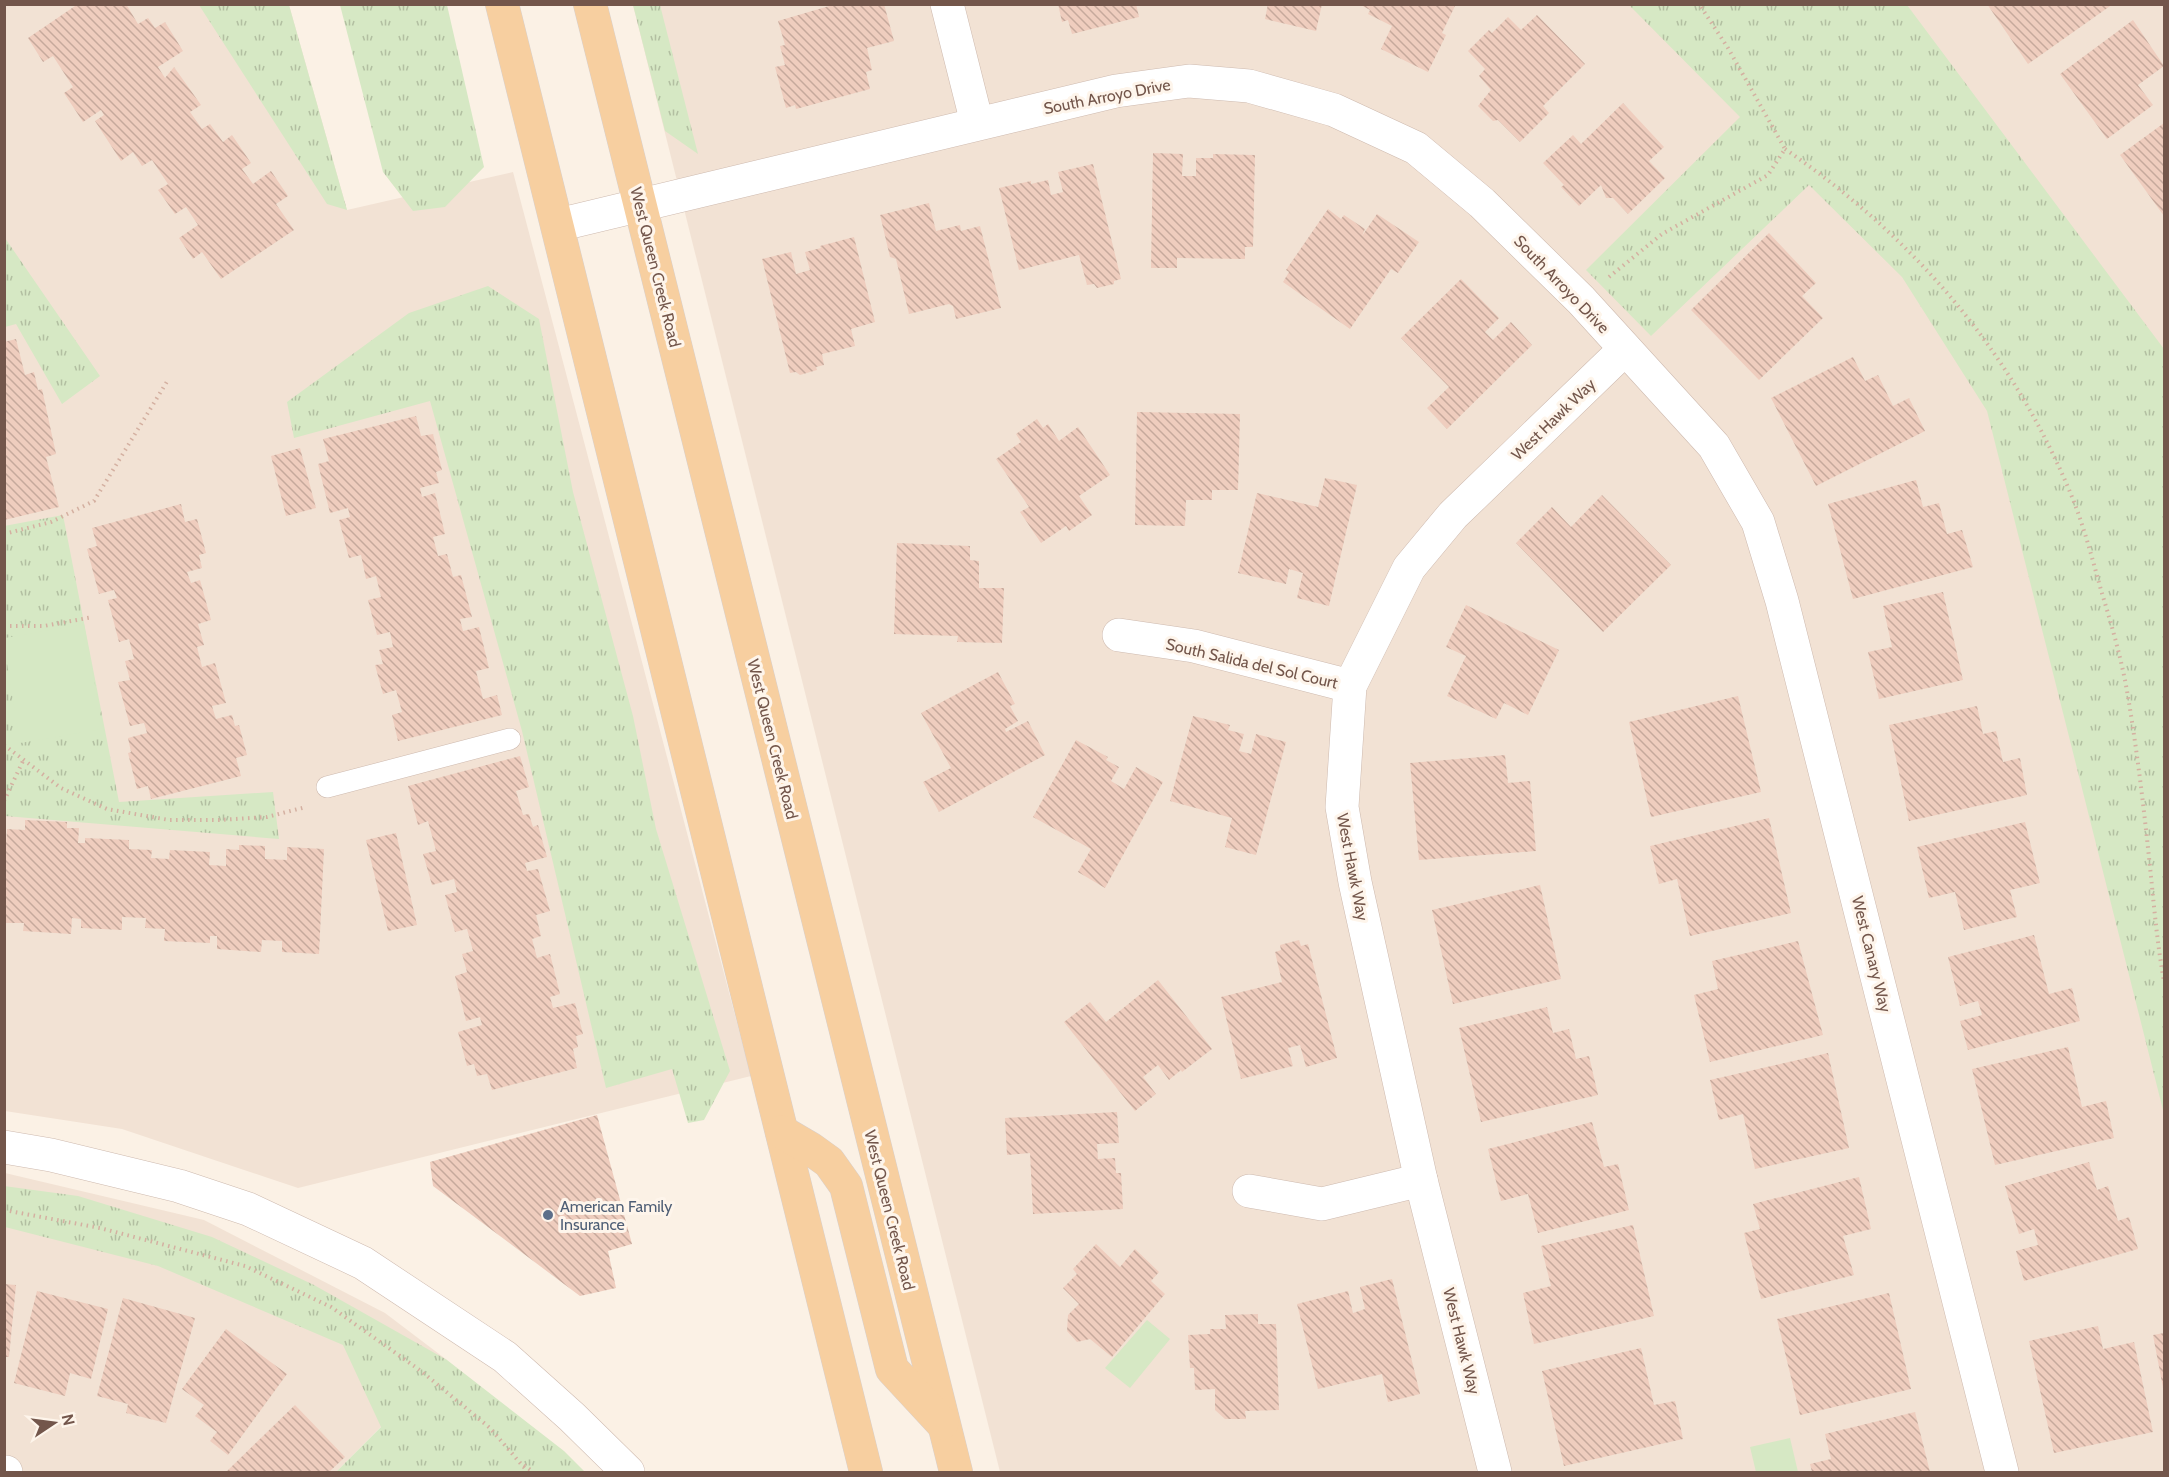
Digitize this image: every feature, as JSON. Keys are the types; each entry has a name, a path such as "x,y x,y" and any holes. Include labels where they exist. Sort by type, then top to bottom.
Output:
{"main road":[{"path":"502,4 866,1473"},
{"name":"West Queen Creek Road","path":"590,4 956,1473"},
{"path":"782,1132 812,1149 829,1162 846,1186 892,1369 944,1424"}],"street":[{"path":"947,4 977,123"},
{"name":"South Arroyo Drive","path":"558,225 1116,91 1189,81 1249,86 1335,110 1416,148 1482,203 1581,300 1714,446"},
{"name":"West Hawk Way","path":"1495,1473 1421,1180 1355,882 1342,807 1350,686 1409,568 1453,515 1625,350"},
{"name":"West Canary Way","path":"1714,446 1758,522 1782,602 2002,1473"},
{"name":"South Salida del Sol Court","path":"1119,635 1194,646 1350,686"},
{"path":"4,1147 51,1155 178,1186 248,1209 363,1263 505,1357 572,1417 628,1473"},
{"path":"1250,1191 1322,1204 1421,1180"}],"lane":[{"path":"327,787 510,739"}],"path":[{"path":"1699,4 1728,48 1785,149 1827,178 1864,208 1937,279 1968,315 2044,435 2068,486 2083,528 2109,616 2127,691 2164,981"},
{"path":"1581,300 1662,234 1768,175 1785,149"},
{"path":"4,534 51,522 94,501 168,380"},
{"path":"4,626 44,626 93,617"},
{"path":"4,746 61,788 107,809 169,820 267,817 309,806"},
{"path":"4,801 23,761"},
{"path":"4,1210 100,1228 245,1266 331,1307 430,1378 490,1428 528,1473"},
{"path":"515,1457 533,1473"}],"shaded area":[{"path":"4,5 289,5 347,210 513,172 751,1076 298,1188 122,1129 5,1111"},
{"path":"633,5 2164,5 2164,1472 1000,1472"},
{"path":"5,1173 204,1220 385,1313 447,1360 336,1472 5,1472"}],"green space":[{"path":"199,5 289,5 347,210 327,204"},
{"path":"340,5 447,5 484,167 445,207 413,211 383,172"},
{"path":"633,5 660,5 698,154 665,131"},
{"path":"1629,5 1907,5 2164,349 2164,1114 1987,411 1902,277 1809,185 1651,336 1586,270 1740,117"},
{"path":"5,238 100,376 62,404 16,324 5,327"},
{"path":"488,286 539,319 573,492 633,716 656,829 730,1071 704,1120 688,1123 672,1069 606,1088 522,731 430,401 294,438 287,402 409,313"},
{"path":"63,515 119,802 273,792 279,839 5,816 4,526"},
{"path":"84,624 103,729 20,743 5,651 5,638"},
{"path":"4,1186 78,1196 212,1237 314,1285 447,1360 564,1451 585,1472 336,1472 381,1427 343,1345 158,1266 5,1227"},
{"path":"1147,1320 1170,1339 1130,1388 1105,1368"},
{"path":"1790,1438 1798,1472 1756,1472 1750,1447"}],"building":[{"path":"78,4 126,4 138,24 148,18 155,28 165,22 183,51 158,67 165,78 174,67 201,105 190,112 202,129 210,124 223,142 232,135 251,163 242,169 253,184 271,171 288,196 276,204 294,230 221,279 202,252 193,259 179,238 198,225 186,207 175,214 158,190 168,184 152,160 142,166 133,152 121,161 95,121 104,115 101,110 83,122 64,93 73,87 53,56 43,62 28,38"},
{"path":"836,4 884,4 894,41 867,48 872,70 866,72 870,89 796,109 795,105 786,108 775,67 785,65 780,46 785,45 778,21"},
{"path":"1058,4 1136,4 1139,17 1072,34 1068,20 1062,22"},
{"path":"1268,4 1322,4 1316,31 1265,19"},
{"path":"1359,4 1456,4 1442,33 1446,35 1428,72 1381,49 1392,26 1368,14 1370,10"},
{"path":"1987,4 2113,4 2028,64"},
{"path":"1537,15 1585,64 1543,106 1549,113 1520,142 1498,120 1493,121 1478,106 1491,90 1479,76 1485,69 1468,51 1489,30 1492,33 1508,17 1521,30"},
{"path":"2133,20 2164,66 2138,85 2153,105 2107,139 2060,74"},
{"path":"1623,103 1664,147 1649,161 1665,178 1628,214 1613,198 1606,198 1601,185 1579,206 1561,187 1564,185 1543,163 1573,135 1581,144"},
{"path":"2164,123 2164,216 2120,155"},
{"path":"1153,153 1183,154 1182,176 1196,176 1196,158 1213,158 1213,154 1255,155 1253,247 1245,247 1245,259 1177,258 1177,268 1151,268"},
{"path":"1093,164 1121,279 1114,281 1114,284 1097,288 1094,284 1087,285 1079,255 1019,270 999,188 1048,180 1051,195 1063,192 1058,172"},
{"path":"929,203 936,231 960,225 961,231 980,226 1001,308 956,319 953,306 949,304 909,314 896,259 890,257 880,215"},
{"path":"1328,209 1341,219 1344,215 1365,229 1362,236 1377,214 1419,242 1398,273 1391,269 1350,329 1283,282 1289,272 1286,270"},
{"path":"1769,233 1816,283 1802,296 1823,318 1759,380 1691,310"},
{"path":"854,237 875,322 851,329 855,346 822,354 824,365 816,367 817,370 800,375 796,372 790,373 762,259 791,252 796,274 810,270 805,252"},
{"path":"1461,279 1499,318 1485,332 1493,340 1511,322 1532,345 1447,429 1427,408 1449,387 1401,338"},
{"path":"16,339 25,375 34,372 38,390 42,389 56,454 46,457 59,507 4,520 4,342"},
{"path":"1853,357 1865,381 1878,375 1893,406 1909,398 1925,431 1816,486 1771,398"},
{"path":"1137,412 1240,414 1238,490 1212,490 1212,500 1186,500 1185,526 1135,525"},
{"path":"416,416 421,436 433,434 442,470 436,472 439,483 420,488 422,497 435,493 445,534 433,537 438,556 447,554 453,577 461,575 472,617 460,619 463,631 479,627 489,668 476,671 483,699 497,695 502,715 398,741 392,715 402,712 396,690 383,694 375,665 383,664 379,650 393,647 390,632 377,635 368,600 381,597 376,576 366,579 361,555 349,558 339,520 350,517 348,508 330,513 318,464 329,461 323,439"},
{"path":"1037,419 1043,428 1048,424 1059,441 1078,427 1110,475 1079,496 1092,515 1069,531 1066,526 1041,543 1020,512 1029,507 996,459 1021,442 1016,434"},
{"path":"300,448 316,508 286,516 271,456"},
{"path":"1325,478 1357,485 1329,606 1297,598 1303,573 1289,569 1286,584 1238,573 1257,493 1318,507"},
{"path":"1916,480 1923,507 1939,503 1947,534 1962,530 1973,567 1853,599 1828,504"},
{"path":"1602,495 1671,565 1603,632 1516,543 1552,507 1571,527"},
{"path":"181,504 185,522 197,519 206,553 199,555 202,568 187,572 191,583 200,580 211,620 198,624 204,645 197,647 202,667 215,663 226,703 212,706 216,719 232,715 235,726 239,725 247,755 236,758 241,776 151,799 148,786 137,789 128,753 131,752 128,738 147,733 144,723 130,726 118,682 130,680 125,661 134,659 129,639 119,642 108,600 117,598 114,590 99,594 87,549 97,546 92,528"},
{"path":"897,543 970,546 970,560 979,561 979,588 1004,588 1002,643 957,642 958,636 894,634"},
{"path":"1943,592 1963,680 1879,699 1868,652 1892,647 1883,606"},
{"path":"1466,605 1559,650 1528,715 1504,703 1496,719 1447,696 1466,656 1446,647"},
{"path":"998,672 1015,704 1010,706 1018,721 1005,729 1006,732 1028,721 1045,755 939,812 923,782 951,768 921,713"},
{"path":"1738,696 1761,792 1651,817 1629,722"},
{"path":"1977,706 1983,734 1996,731 2003,762 2020,758 2027,795 1909,821 1889,725"},
{"path":"1193,716 1230,725 1228,730 1244,734 1239,751 1251,754 1256,734 1286,742 1256,855 1225,847 1232,818 1170,801"},
{"path":"1076,740 1108,757 1106,760 1119,767 1111,781 1124,789 1136,767 1163,782 1105,888 1078,872 1091,849 1033,817"},
{"path":"1505,755 1508,783 1530,781 1536,851 1419,860 1410,763"},
{"path":"520,756 529,787 516,791 523,815 529,814 533,827 538,825 547,857 525,863 527,871 538,869 550,911 536,915 541,936 532,939 537,958 550,954 560,994 550,997 553,1008 575,1003 583,1034 576,1036 578,1047 573,1049 577,1068 492,1090 487,1074 477,1076 474,1064 467,1066 458,1032 482,1025 480,1017 466,1021 455,976 467,972 462,954 473,951 467,929 455,932 445,895 457,892 454,879 432,885 423,854 436,851 428,821 418,825 408,786"},
{"path":"1769,818 1791,913 1690,936 1677,879 1659,884 1650,846"},
{"path":"25,820 67,822 67,828 79,828 78,843 85,843 85,838 129,840 129,849 152,850 151,858 169,859 170,850 210,852 209,865 226,866 226,849 239,850 239,845 265,846 265,859 287,860 287,847 324,849 319,954 282,952 282,941 262,940 261,952 217,949 217,936 210,936 210,943 164,941 165,929 145,928 146,918 122,917 122,930 81,928 81,919 72,918 71,934 23,931 24,923 4,923 7,829 25,830"},
{"path":"2025,822 2040,883 2010,890 2017,917 1964,930 1955,892 1929,898 1917,847"},
{"path":"396,833 417,925 388,931 366,840"},
{"path":"1540,885 1561,979 1453,1004 1432,910"},
{"path":"2034,935 2049,994 2072,988 2080,1021 1968,1050 1960,1021 1982,1015 1978,1001 1960,1006 1948,957"},
{"path":"1299,940 1301,946 1308,944 1337,1058 1306,1067 1300,1045 1288,1048 1293,1066 1241,1079 1221,997 1282,982 1275,952 1281,950 1280,945"},
{"path":"1798,941 1823,1035 1710,1062 1694,995 1718,989 1712,961"},
{"path":"1158,980 1212,1049 1169,1080 1158,1065 1143,1077 1156,1094 1135,1111 1064,1022 1090,1002 1106,1022"},
{"path":"1547,1007 1553,1033 1569,1029 1576,1059 1589,1056 1598,1095 1481,1122 1459,1028"},
{"path":"2068,1047 2082,1107 2106,1101 2114,1138 1995,1165 1972,1069"},
{"path":"1828,1053 1849,1148 1755,1169 1743,1114 1719,1120 1710,1080"},
{"path":"1117,1112 1119,1143 1097,1144 1098,1159 1115,1158 1116,1173 1121,1173 1123,1209 1033,1214 1030,1153 1007,1155 1005,1118"},
{"name":"American Family Insurance","path":"597,1115 632,1244 608,1251 616,1288 580,1296 433,1186 430,1162"},
{"path":"1592,1122 1604,1167 1618,1164 1629,1210 1538,1233 1528,1194 1501,1201 1488,1149"},
{"path":"2089,1162 2097,1190 2108,1186 2118,1221 2129,1217 2138,1249 2024,1281 2016,1251 2038,1245 2034,1229 2019,1234 2005,1186"},
{"path":"1859,1177 1871,1229 1843,1236 1854,1275 1761,1299 1744,1233 1760,1229 1753,1204"},
{"path":"1633,1225 1654,1316 1534,1344 1523,1293 1551,1286 1541,1246"},
{"path":"1096,1244 1120,1267 1135,1249 1159,1272 1151,1281 1165,1294 1112,1357 1090,1339 1077,1342 1067,1331 1068,1315 1079,1304 1063,1288 1077,1274 1073,1269"},
{"path":"1392,1279 1420,1394 1388,1402 1382,1374 1318,1389 1297,1304 1348,1291 1353,1313 1365,1309 1360,1287"},
{"path":"4,1284 16,1285 9,1357 4,1357"},
{"path":"37,1291 108,1309 91,1379 70,1373 65,1396 14,1383"},
{"path":"1889,1293 1911,1389 1800,1415 1777,1319"},
{"path":"123,1298 195,1318 166,1423 126,1413 128,1404 97,1396"},
{"path":"1258,1314 1258,1324 1276,1324 1279,1410 1245,1411 1246,1419 1225,1419 1215,1410 1215,1389 1195,1390 1194,1368 1190,1368 1188,1335 1210,1334 1210,1329 1226,1329 1225,1315"},
{"path":"2098,1326 2103,1349 2134,1342 2153,1432 2054,1453 2029,1341"},
{"path":"226,1329 287,1374 228,1455 210,1441 217,1432 195,1416 204,1405 182,1389"},
{"path":"2164,1333 2164,1388 2163,1388 2153,1335"},
{"path":"1641,1348 1654,1405 1675,1401 1683,1439 1564,1466 1542,1371"},
{"path":"295,1405 345,1457 329,1472 226,1472"},
{"path":"1915,1412 1930,1472 1812,1472 1810,1464 1831,1459 1825,1434"}],"place":[{"name":"American Family Insurance","path":"548,1215"}]}
